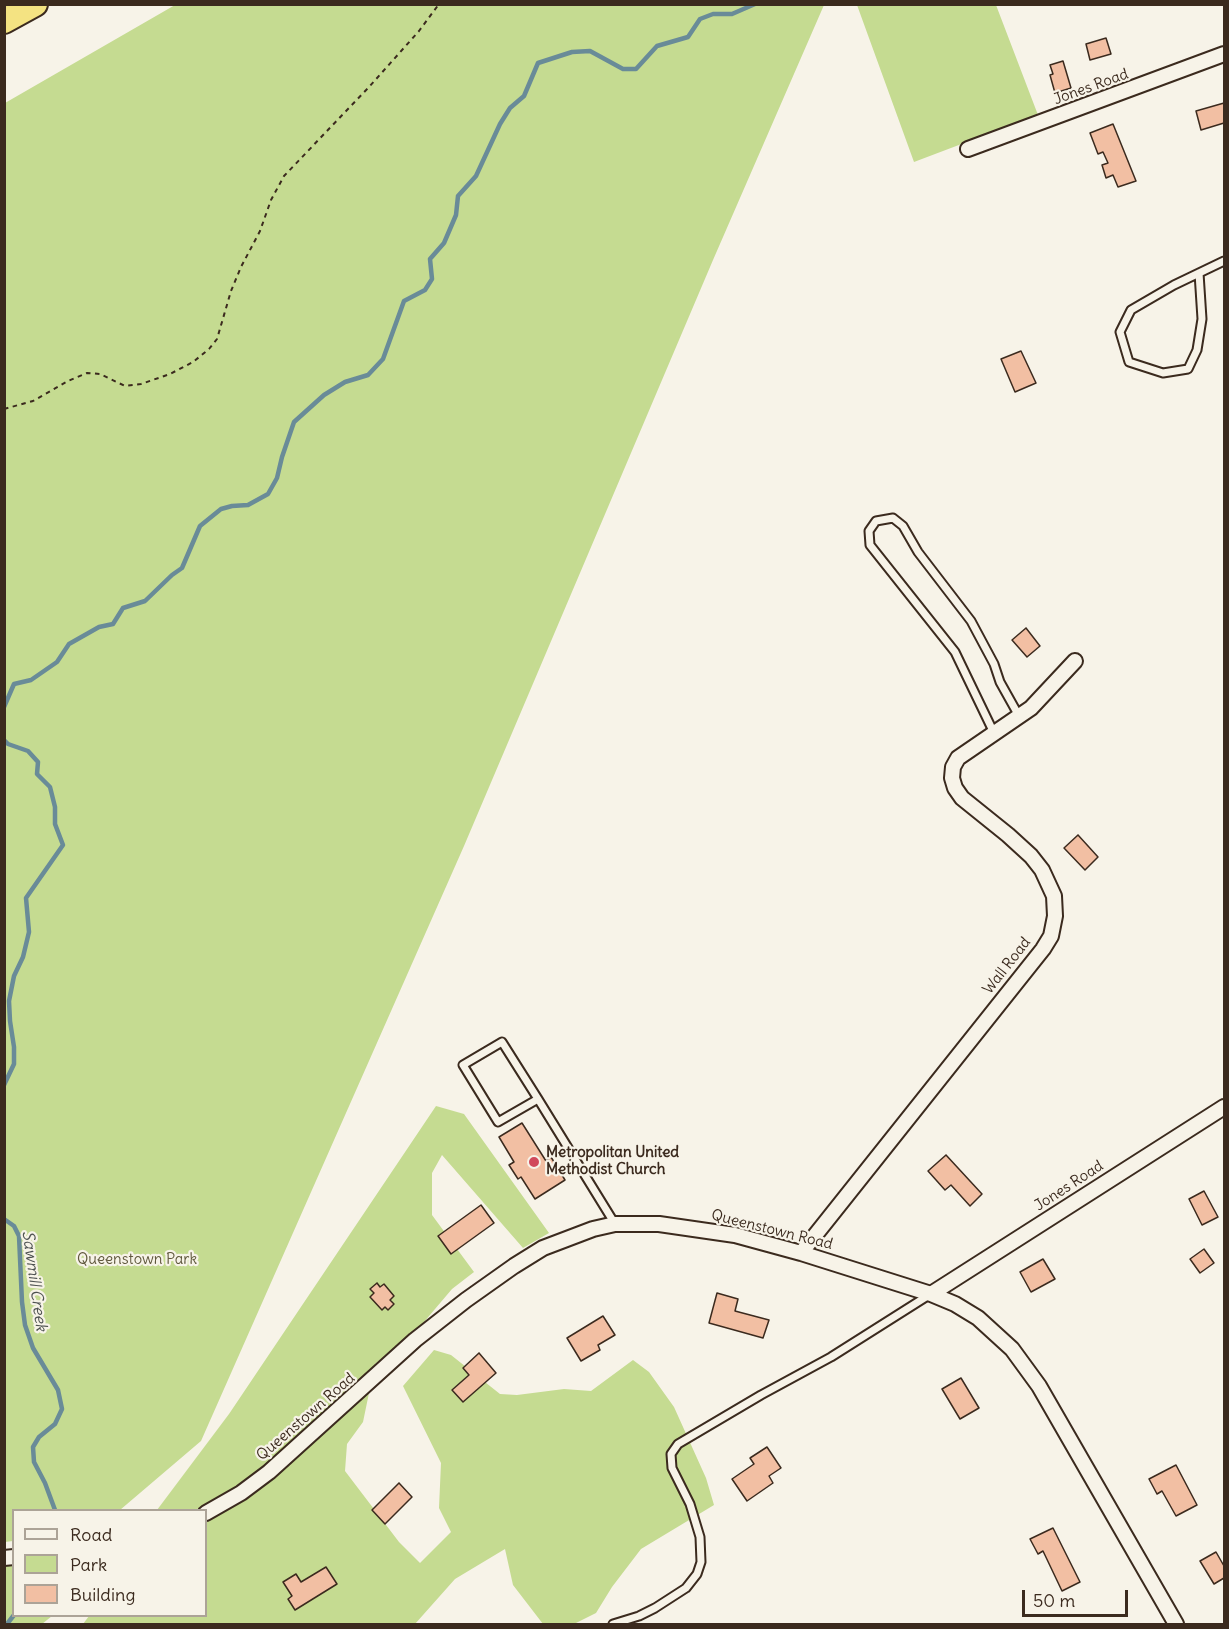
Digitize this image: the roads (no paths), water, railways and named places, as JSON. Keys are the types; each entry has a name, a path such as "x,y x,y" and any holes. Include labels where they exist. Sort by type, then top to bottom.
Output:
{"highway":[{"path":"4,21 35,4"}],"street":[{"name":"Jones Road","path":"968,149 1224,54"},
{"name":"Wall Road","path":"801,1253 1051,936 1055,916 1054,896 1042,870 1031,856 1008,835 962,798 952,778 953,767 958,758 1031,708 1075,661"},
{"name":"Jones Road","path":"932,1294 1224,1107"},
{"name":"Queenstown Road","path":"207,1512 241,1493 307,1440 415,1341 497,1278 543,1248 593,1228 615,1224 636,1222 690,1228 735,1236 801,1253 932,1294 956,1304 978,1318 1012,1349 1026,1367 1064,1428 1176,1624"}],"lane":[{"path":"1199,273 1202,319 1197,350 1188,369 1163,373 1129,362 1120,333 1131,310 1199,273 1224,261"},
{"path":"994,733 955,652 870,545 868,531 876,521 893,518 903,526 918,552 971,621 994,664 1000,682 1020,716"},
{"path":"538,1099 498,1122 463,1065 502,1042 538,1099 615,1224"},
{"path":"613,1624 639,1616 673,1597 686,1588 697,1574 701,1562 700,1537 690,1504 672,1468 671,1454 678,1444 831,1357 932,1294"}],"waterway":[{"name":"Sawmill Creek","path":"4,707 14,684 31,680 57,662 69,644 99,627 113,624 123,608 145,601 182,568 200,526 221,509 248,505 268,494 277,478 294,422 324,395 345,382 368,375 383,359 404,301 425,290 432,279 430,259 444,243 456,215 458,196 476,176 500,124 510,108 524,96 538,63 572,52 590,51 623,69 636,69 657,46 688,37 700,19 713,14 732,14 755,4"},
{"name":"Sawmill Creek","path":"4,740 8,744 28,751 38,762 37,774 50,787 55,807 55,824 63,845 26,898 29,932 23,957 14,976 9,1001 14,1064 4,1085"},
{"name":"Sawmill Creek","path":"4,1219 14,1226 19,1236 25,1325 33,1348 58,1390 62,1409 55,1424 39,1437 33,1447 34,1462 55,1509"},
{"name":"Sawmill Creek","path":"7,1624 12,1617"}],"place":[{"name":"Metropolitan United Methodist Church","path":"534,1162"}],"park label":[{"name":"Queenstown Park","path":"137,1260"}]}
